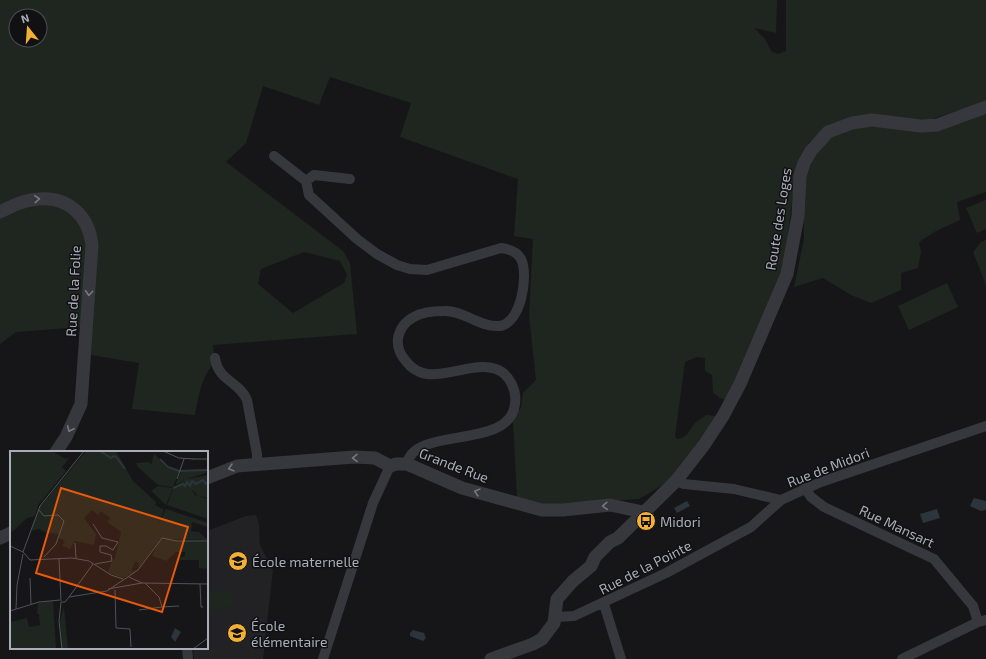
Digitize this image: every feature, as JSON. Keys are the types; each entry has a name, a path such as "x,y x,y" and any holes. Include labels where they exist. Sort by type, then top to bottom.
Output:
{"street":[{"name":"Route des Loges","path":"556,618 557,599 591,566 595,557 610,542 618,538 676,481 704,445 723,416 740,384 787,274 798,216 800,176 804,163 811,151 828,132 852,123 872,120 921,126 938,125 986,107"},
{"path":"274,156 306,181 309,194 314,200 357,239 377,254 397,265 410,269 427,270 501,248 510,249 521,260 523,268 520,305 513,318 502,326 490,326 446,310 415,316 401,328 398,344 401,354 413,368 428,374 438,375 483,368 497,369 506,376 512,384 515,404 506,422 487,431 425,445 410,455 407,464"},
{"path":"306,181 314,175 350,179"},
{"name":"Rue de la Folie","path":"0,212 23,201 52,199 63,202 74,209 87,224 91,234 92,245 81,404 66,437 57,451"},
{"path":"215,358 219,372 244,394 246,398 257,459"},
{"name":"Rue de Midori","path":"676,481 684,484 734,489 780,500 805,488 986,426"},
{"path":"208,478 226,469 257,459 375,458 390,466 374,503 323,659"},
{"name":"Grande Rue","path":"390,466 396,464 407,464 462,488 542,510 563,510 610,505 643,512"},
{"name":"Rue Mansart","path":"805,488 811,497 824,507 934,559 973,606 982,621 902,659"},
{"name":"Rue de la Pointe","path":"556,618 574,616 604,604 751,527 780,500"},
{"path":"0,538 10,533"},
{"path":"604,604 621,659"},
{"path":"491,659 533,644 542,639 549,631 556,618"},
{"path":"187,649 188,659"}],"shaded area":[{"path":"0,0 777,0 776,33 754,28 765,39 771,51 778,54 786,51 786,0 986,0 986,102 931,119 833,124 809,143 796,169 785,258 776,289 726,400 713,393 712,375 705,371 705,358 697,357 685,362 675,436 677,439 684,437 695,423 706,415 716,416 712,424 675,474 666,483 639,499 550,505 517,498 513,421 521,407 523,393 536,380 529,316 533,239 514,236 518,179 400,137 411,103 330,77 319,105 263,86 246,143 226,162 343,251 350,263 357,334 213,345 215,362 210,368 199,393 195,415 132,409 139,363 91,355 82,327 16,332 0,344","holes":["304,252 340,261 347,275 344,283 293,313 258,284 261,269"]},
{"path":"986,112 986,192 957,202 960,220 936,231 919,242 921,252 918,268 901,273 901,290 871,303 851,295 823,278 794,287 804,239 803,180 816,152 833,135 848,127 886,127"},
{"path":"986,200 986,229 977,233 966,208"},
{"path":"986,240 986,285 973,252 981,242"},
{"path":"947,283 958,307 909,330 898,306"},
{"path":"974,498 986,501 986,510 981,511 970,506"},
{"path":"687,501 690,506 677,513 674,508"},
{"path":"937,509 940,518 923,523 920,514"},
{"name":"École maternelle","path":"256,515 259,524 260,545 273,570 263,659 194,659 193,649 208,649 208,531 246,516"},
{"path":"231,589 235,606 208,611 208,594"},
{"path":"413,630 424,633 426,638 423,641 410,636 410,633"}],"place":[{"name":"Midori","path":"646,521"},
{"name":"École maternelle","path":"238,561"},
{"name":"École élémentaire","path":"237,633"}]}
